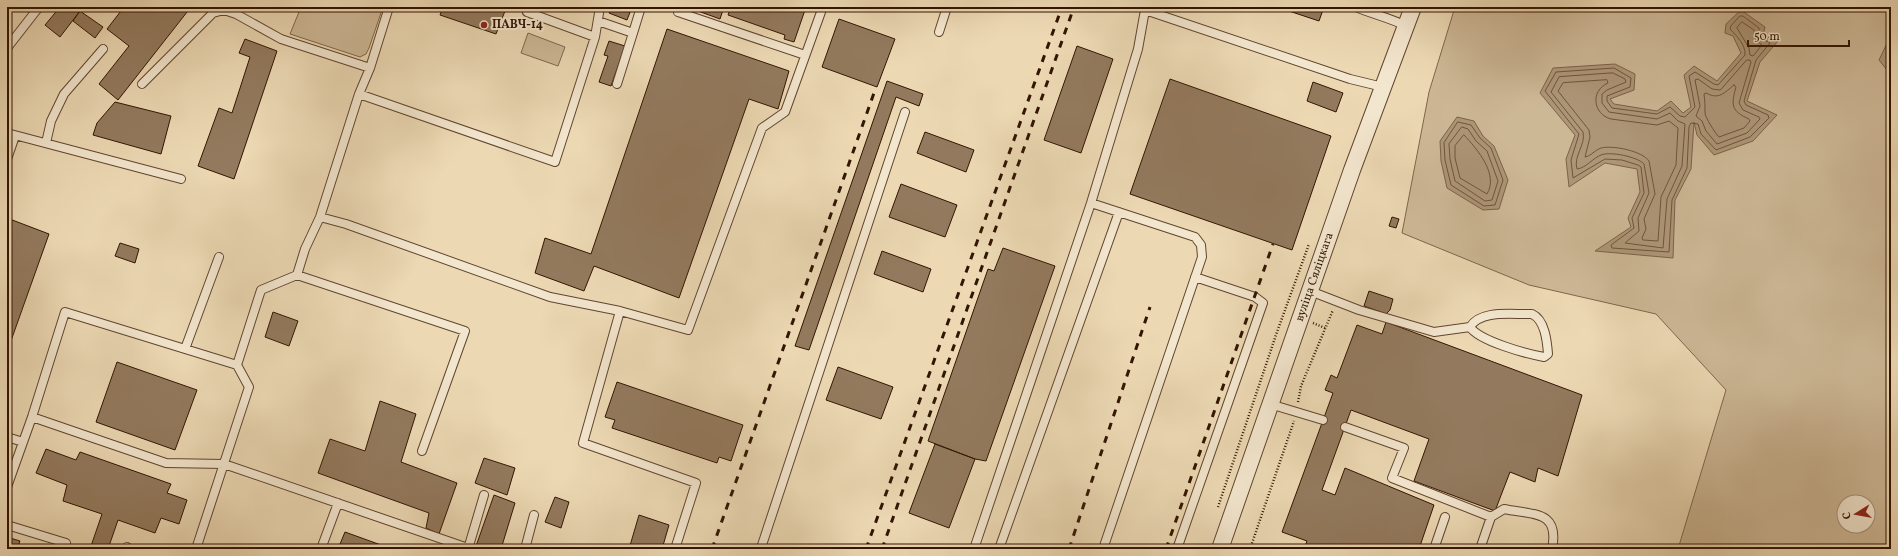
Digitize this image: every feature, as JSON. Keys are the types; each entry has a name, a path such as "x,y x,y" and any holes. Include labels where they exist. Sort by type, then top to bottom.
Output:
{"street":[{"name":"вуліца Сяліцкага","path":"1220,549 1352,170 1413,7"}],"lane":[{"path":"7,48 39,7"},
{"path":"297,275 304,249 320,217 359,94 370,68 389,7"},
{"path":"528,7 526,12 595,37"},
{"path":"359,94 555,162 595,37 600,7"},
{"path":"617,84 641,7"},
{"path":"939,32 946,7"},
{"path":"1356,7 1373,15 1393,20 1406,26"},
{"path":"974,549 1091,203 1138,49 1146,9 1350,79 1383,87"},
{"path":"142,84 213,13 224,10 236,14 282,39 370,68"},
{"path":"678,12 805,55"},
{"path":"320,217 346,224 550,297 620,311 688,330 762,128 785,112 822,12"},
{"path":"598,21 633,32"},
{"path":"46,144 51,121 64,94 103,49"},
{"path":"764,549 762,545 905,112"},
{"path":"7,159 11,135 181,179"},
{"path":"1091,203 1195,237 1201,245 1202,257 1103,549"},
{"path":"998,549 1119,212"},
{"path":"185,349 219,257"},
{"path":"237,365 261,290 297,275 465,331 422,451"},
{"path":"1177,549 1263,303 1255,297 1195,276"},
{"path":"1310,291 1336,301 1434,332 1470,327 1474,321 1485,315 1532,314 1538,317 1542,322 1548,354 1544,357 1534,355 1478,336 1470,327"},
{"path":"620,311 583,443 696,483 675,549"},
{"path":"7,487 32,417 65,312 237,365 249,387 196,549"},
{"path":"1270,404 1323,420"},
{"path":"32,417 166,463 224,464 468,548 484,495"},
{"path":"1345,428 1404,448 1392,478 1491,517"},
{"path":"7,437 23,442"},
{"path":"321,549 338,503"},
{"path":"1480,549 1491,517 1504,509 1545,517 1551,524 1554,536 1552,549"},
{"path":"525,549 534,515"},
{"path":"1434,549 1445,517"},
{"path":"7,525 66,543"}],"path":[{"path":"1250,549 1296,412 1301,386 1336,301"}],"shaded area":[{"path":"301,7 383,7 369,48 366,54 360,57 290,34"},
{"path":"1455,7 1891,7 1891,549 1678,549 1726,390 1656,314 1529,285 1402,233 1429,92"},
{"path":"528,33 565,47 558,66 521,53"}],"water":[{"path":"1741,10 1765,27 1763,35 1778,41 1760,62 1747,101 1777,115 1753,141 1714,155 1697,135 1694,122 1691,169 1675,200 1673,258 1595,251 1631,227 1628,218 1640,192 1637,169 1605,163 1569,187 1566,159 1575,135 1540,93 1553,68 1615,64 1635,74 1634,90 1610,99 1614,104 1657,111 1671,101 1683,113 1691,107 1684,75 1694,66 1717,81 1741,53 1733,36 1725,33 1726,24"},
{"path":"1891,35 1891,75 1879,60"},
{"path":"1457,117 1474,121 1483,136 1494,146 1508,180 1499,209 1483,210 1447,188 1441,161 1440,141"}],"building":[{"path":"60,7 75,7 80,11 60,37 45,25"},
{"path":"124,7 191,7 118,100 99,84 129,46 107,29"},
{"name":"ПАВЧ-14","path":"443,7 495,7 505,11 496,34 440,15"},
{"path":"612,7 632,7 627,20 609,13"},
{"path":"687,7 724,7 720,19"},
{"path":"731,7 806,7 794,42 784,39 785,35 728,15"},
{"path":"1277,7 1324,7 1319,21"},
{"path":"80,11 103,27 95,38 73,21"},
{"path":"839,19 895,39 877,87 822,67"},
{"path":"667,29 789,71 778,109 749,99 679,298 594,266 584,291 535,273 545,238 591,254"},
{"path":"245,39 277,51 234,179 198,166 219,108 232,113 250,57 239,53"},
{"path":"609,41 625,46 611,86 599,82 608,56 604,55"},
{"path":"1077,46 1113,59 1081,153 1044,140"},
{"path":"1170,79 1331,136 1292,250 1130,194"},
{"path":"887,81 923,94 919,106 896,97 809,350 795,346"},
{"path":"1313,82 1343,93 1336,112 1307,101"},
{"path":"115,102 171,116 161,154 93,135 97,123"},
{"path":"925,132 974,150 966,172 917,153"},
{"path":"901,184 957,205 945,237 889,217"},
{"path":"1392,217 1399,219 1396,228 1389,226"},
{"path":"7,218 49,234 7,352"},
{"path":"120,243 139,249 135,263 115,256"},
{"path":"1003,248 1055,266 986,461 975,459 928,441 988,269 994,271"},
{"path":"882,251 931,269 923,292 874,274"},
{"path":"1369,291 1393,299 1390,310 1386,314 1364,306"},
{"path":"273,312 298,321 289,346 265,337"},
{"path":"1386,322 1582,395 1558,476 1538,468 1535,482 1510,472 1495,511 1414,481 1429,439 1351,410 1322,490 1335,495 1345,468 1434,505 1419,549 1304,549 1307,541 1282,532 1333,393 1325,390 1331,375 1337,378 1357,325 1382,334"},
{"path":"117,362 197,390 175,450 96,422"},
{"path":"838,367 893,387 881,419 826,400"},
{"path":"617,382 743,425 731,461 719,457 717,463 612,428 615,420 605,417"},
{"path":"380,401 416,414 401,462 457,483 439,534 426,528 429,513 318,473 330,439 365,451"},
{"path":"935,444 975,459 949,528 909,513"},
{"path":"46,449 76,460 80,452 171,484 167,493 187,500 179,524 161,518 155,533 118,520 108,549 90,549 102,514 63,501 67,485 36,473"},
{"path":"484,458 515,468 507,495 475,483"},
{"path":"494,495 515,503 501,549 475,549"},
{"path":"555,497 569,502 561,528 545,522"},
{"path":"639,515 669,525 662,549 629,549"},
{"path":"345,532 392,549 338,549"},
{"path":"7,537 20,541 17,549 7,549"}],"railway":[{"path":"866,549 1062,7"},
{"path":"882,549 1074,7"},
{"path":"712,549 874,93"},
{"path":"1166,549 1273,244"},
{"path":"1069,549 1150,307"}],"place":[{"name":"ПАВЧ-14","path":"484,25"}]}
